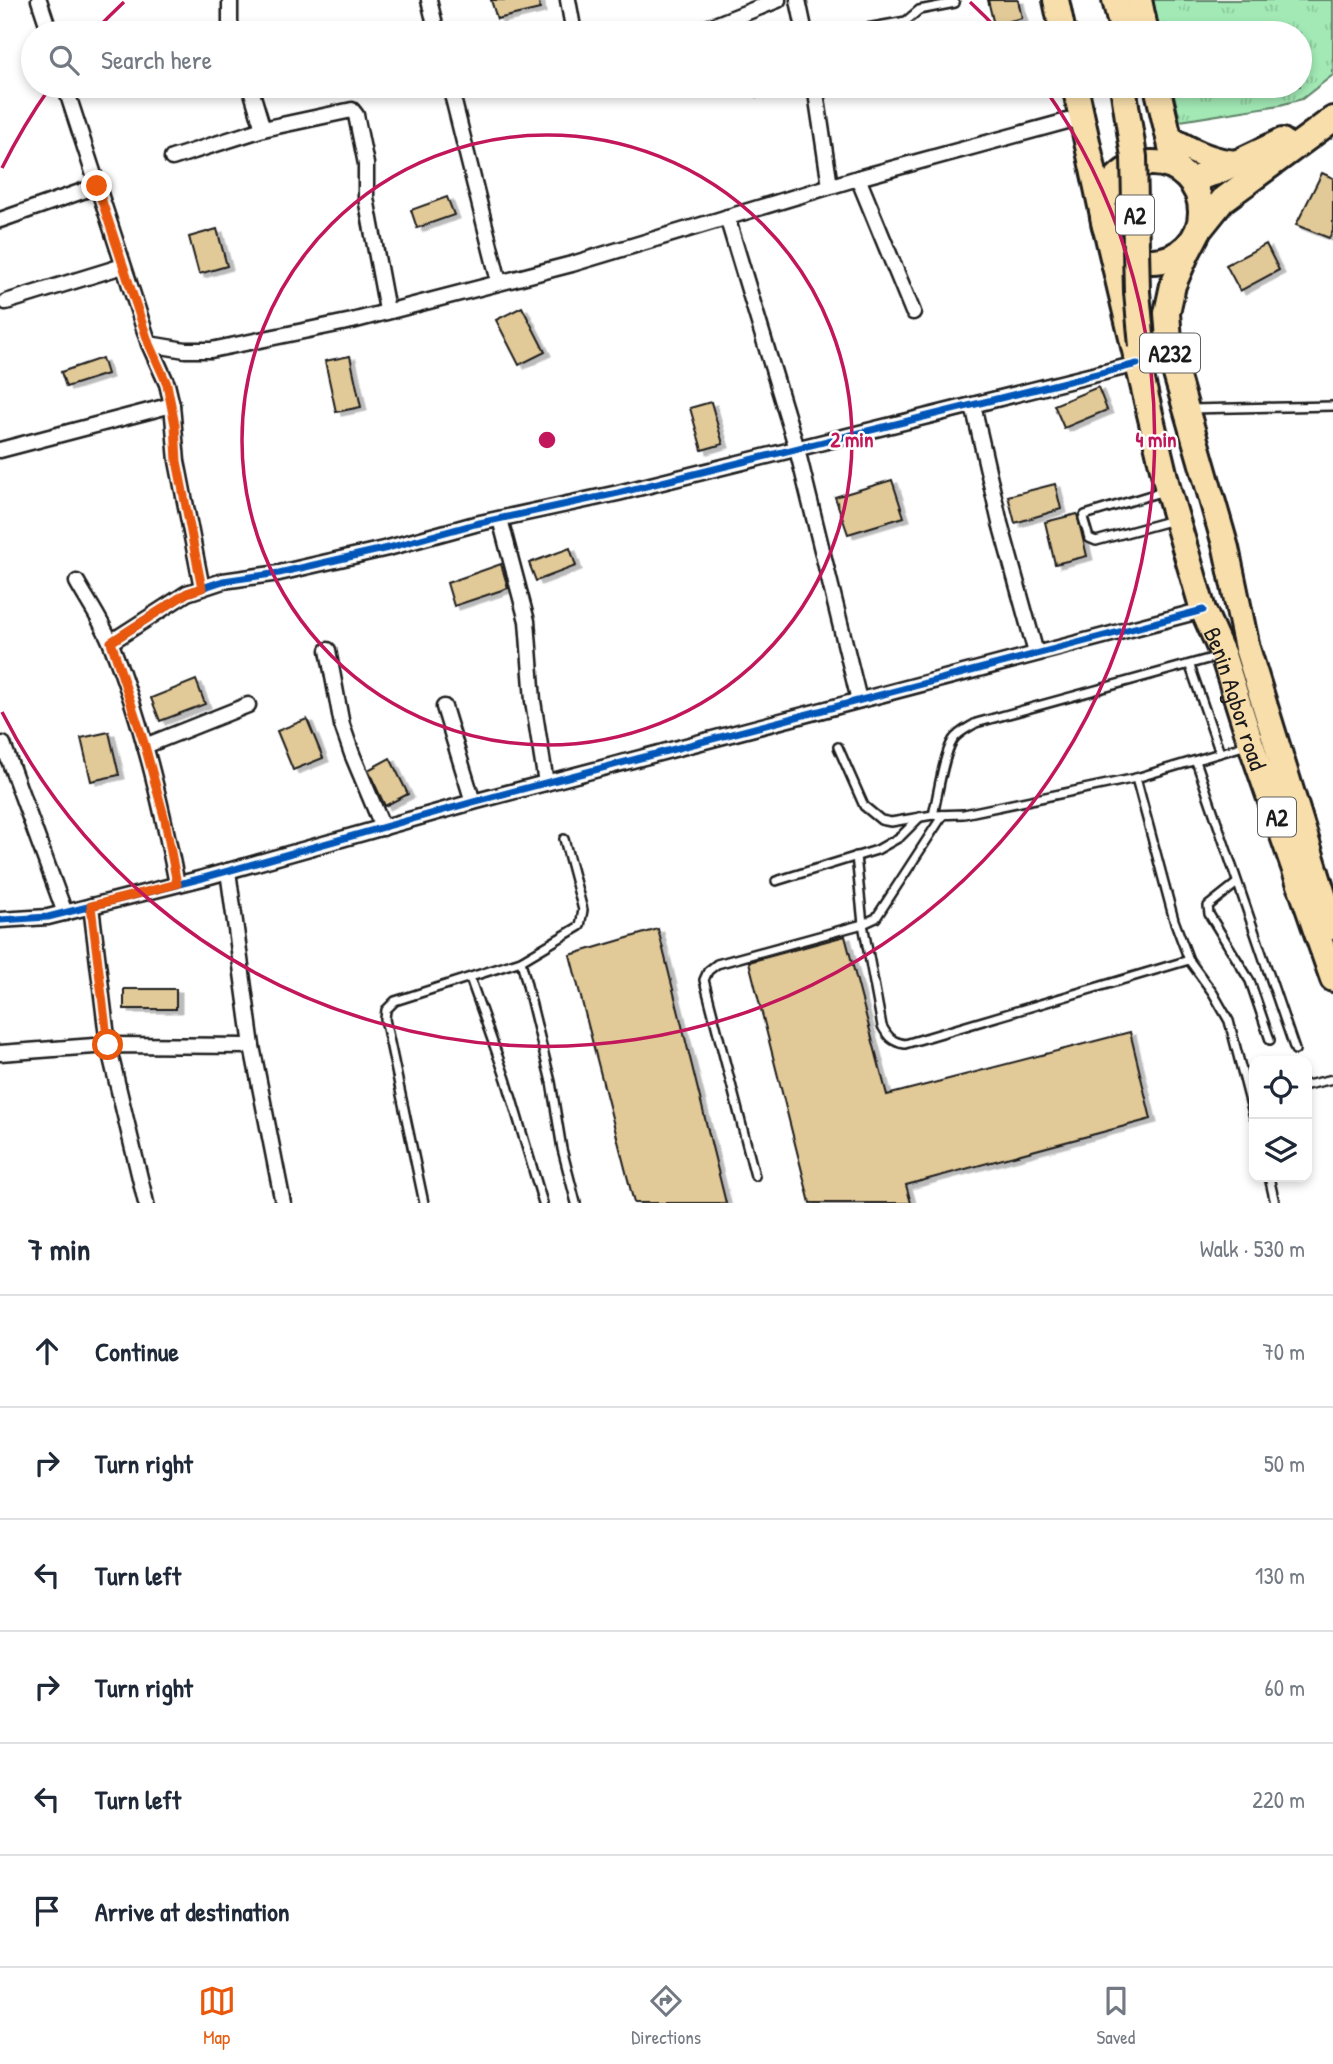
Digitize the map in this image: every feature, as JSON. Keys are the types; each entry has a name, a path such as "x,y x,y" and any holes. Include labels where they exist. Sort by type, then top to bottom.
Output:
{"highway":[{"path":"1056,0 1060,21"},
{"path":"1101,0 1107,21"},
{"path":"1115,0 1120,21"},
{"path":"1139,0 1143,21"},
{"name":"Benin Agbor road","path":"1078,98 1104,220 1145,351 1168,490 1203,610 1223,655 1333,979"},
{"name":"A2","path":"1125,98 1134,157 1137,292 1145,351 1223,655"},
{"name":"A2","path":"1139,98 1147,154 1150,289 1145,351 1213,560 1247,648"},
{"path":"1160,98 1169,138 1183,174 1201,204 1199,230 1181,253 1163,260 1143,260 1125,253 1117,246 1104,220 1107,193 1124,171 1149,162 1183,174 1237,163 1274,147 1322,114 1333,103"},
{"name":"Benin Agbor road","path":"1333,119 1223,200 1199,230 1173,285 1167,313 1170,353 1226,548 1247,648 1333,927"},
{"path":"1169,138 1190,151 1209,158 1237,163"}],"street":[{"path":"39,0 46,21"},
{"path":"230,0 230,21"},
{"path":"429,0 434,21"},
{"path":"568,0 572,21"},
{"path":"725,21 778,0"},
{"path":"798,0 803,21"},
{"path":"69,98 149,344 167,384 172,405 177,461 202,588"},
{"path":"254,98 263,129"},
{"path":"453,98 499,282"},
{"path":"817,98 830,186"},
{"path":"172,158 263,129 345,109 352,110 356,115 366,164 366,198 387,310"},
{"path":"149,344 185,350 211,350 352,321 572,264 830,186 1082,117"},
{"path":"858,178 913,312"},
{"path":"0,220 97,186"},
{"path":"727,217 797,449 859,700"},
{"path":"6,302 123,266"},
{"path":"111,642 187,593 223,581 279,573 500,519 618,494 973,405 1145,351"},
{"path":"0,450 172,405"},
{"path":"973,405 1000,523 1036,653"},
{"path":"500,519 527,621 533,701 546,783"},
{"path":"77,582 111,642 145,746 165,820 177,884"},
{"path":"0,920 48,917 228,871 473,802 1203,610"},
{"path":"328,650 346,740 383,828"},
{"path":"145,746 248,705"},
{"path":"444,707 473,802"},
{"path":"3,744 65,912"},
{"path":"228,871 252,1046 283,1203"},
{"path":"91,906 108,1045 146,1203"},
{"path":"0,1053 108,1045 252,1046"}],"lane":[{"path":"906,21 919,10 955,3"},
{"path":"1186,409 1333,406"},
{"path":"1168,490 1085,515 1083,518 1089,538 1096,541 1177,519"},
{"path":"933,815 954,738 975,723 1223,655"},
{"path":"1190,666 1220,753"},
{"path":"838,747 858,797 871,814 891,822 933,815 964,814 1136,778 1251,744"},
{"path":"1196,761 1295,1050"},
{"path":"1136,778 1174,920 1189,960 1229,1021 1249,1088"},
{"path":"755,1176 704,980 708,971 717,964 863,924 876,918 943,815"},
{"path":"776,881 889,844 921,817"},
{"path":"424,1203 385,1019 386,1010 395,1001 521,961 580,926 583,910 564,839"},
{"path":"856,856 863,924 883,1026 889,1037 897,1042 905,1044 1189,960"},
{"path":"1237,883 1208,906 1209,914 1250,981 1270,1040"},
{"path":"521,961 551,1082 562,1149 576,1203"},
{"path":"470,978 506,1079 543,1203"},
{"path":"1312,1084 1333,1079"},
{"path":"1270,1182 1275,1203"}],"green space":[{"path":"1153,0 1333,0 1333,75 1312,91 1312,21 1157,21"},
{"path":"1175,98 1303,98 1280,105 1180,121"}],"building":[{"path":"491,0 539,0 540,9 497,19"},
{"path":"988,0 1018,0 1022,18 993,21"},
{"path":"1322,173 1333,178 1333,231 1329,238 1296,225"},
{"path":"447,197 454,215 417,228 411,210"},
{"path":"217,229 227,266 199,274 189,237"},
{"path":"1266,244 1279,270 1240,291 1226,265"},
{"path":"522,307 545,352 519,365 496,320"},
{"path":"350,356 361,407 336,412 325,361"},
{"path":"102,358 107,374 66,387 61,372"},
{"path":"1098,387 1107,410 1064,428 1054,405"},
{"path":"711,402 723,444 702,450 690,408"},
{"path":"892,480 904,517 848,534 835,497"},
{"path":"1055,484 1061,509 1015,523 1008,496"},
{"path":"1077,514 1087,556 1055,564 1045,522"},
{"path":"570,548 576,566 536,581 529,563"},
{"path":"501,564 508,588 454,606 447,583"},
{"path":"196,680 205,704 160,721 151,698"},
{"path":"307,719 323,758 293,770 277,731"},
{"path":"109,732 119,775 91,781 81,738"},
{"path":"390,758 408,794 385,806 368,770"},
{"path":"658,929 726,1203 634,1203 570,955"},
{"path":"845,936 887,1095 1130,1032 1151,1119 906,1185 911,1203 810,1203 749,962"},
{"path":"124,989 176,989 176,1009 124,1009"}],"cycle path":[{"path":"111,642 187,593 223,581 279,573 388,548 475,524 618,493 1137,364"},
{"path":"0,920 48,917 203,878 473,802 1203,610"}],"route":[{"path":"97,186 149,344 167,384 175,425 177,461 202,588 187,593 111,642 145,746 165,820 177,884 91,906 108,1045"}]}
